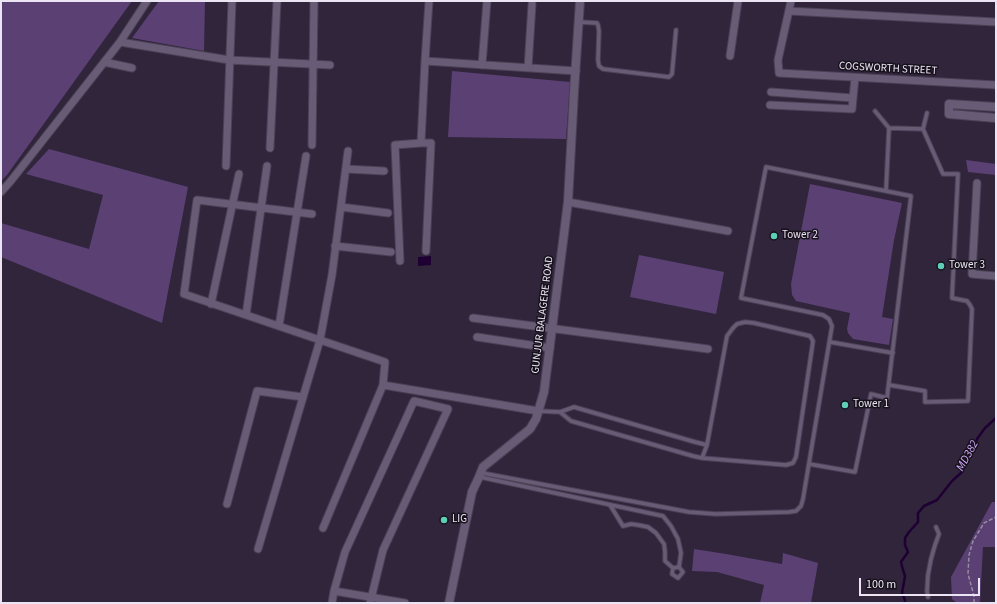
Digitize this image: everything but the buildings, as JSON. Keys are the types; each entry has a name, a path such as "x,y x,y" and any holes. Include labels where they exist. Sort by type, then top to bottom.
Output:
{"street":[{"path":"1,192 120,42 147,1"},
{"path":"226,166 232,1"},
{"path":"270,148 277,1"},
{"path":"312,145 314,1"},
{"path":"421,143 429,1"},
{"path":"482,65 487,1"},
{"name":"GUNJUR BALAGERE ROAD","path":"448,603 472,492 483,467 530,429 536,419 544,392 568,202 580,1"},
{"path":"730,56 738,1"},
{"path":"791,1 789,10 996,22"},
{"path":"528,68 532,4"},
{"name":"COGSWORTH STREET","path":"789,10 778,60 779,73 996,86"},
{"path":"120,42 229,60 330,65"},
{"path":"425,61 576,71"},
{"path":"104,62 132,68"},
{"path":"770,105 852,109 855,78"},
{"path":"771,92 853,98"},
{"path":"996,107 949,104 949,114 996,118"},
{"path":"400,260 395,145 431,143 426,251"},
{"path":"258,549 320,340 332,275 348,151"},
{"path":"279,326 306,156"},
{"path":"246,315 267,166"},
{"path":"346,169 384,171"},
{"path":"211,304 238,174"},
{"path":"977,183 972,274 996,276"},
{"path":"312,214 197,200 184,294 385,362 382,385 323,528"},
{"path":"568,202 728,231"},
{"path":"341,206 388,213"},
{"path":"336,246 391,252"},
{"path":"473,318 708,349"},
{"path":"477,337 550,348"},
{"path":"382,385 538,411"},
{"path":"227,504 257,391 303,397"},
{"path":"332,603 345,552 414,401 448,409 383,550 370,600"},
{"path":"334,591 370,600 405,603"}],"lane":[{"path":"579,22 597,23 599,32 598,60 599,66 603,69 669,77 672,74 676,30"},
{"path":"875,111 889,128 886,191"},
{"path":"889,386 925,391 925,402 968,400 972,309 967,301 952,298 958,174 943,174 923,129 927,113"},
{"path":"889,128 923,129"},
{"path":"480,475 689,512 716,514 793,512 801,506 832,326 831,322 826,317 820,314 741,298 766,167 912,196 888,398 871,394 855,472 809,464"},
{"path":"560,412 572,421 702,458 786,465 793,463 796,456 812,348 810,336 745,322 737,324 733,328 727,336 707,445 702,458"},
{"path":"830,342 893,353"},
{"path":"538,411 560,412 574,407 707,445"},
{"path":"480,475 663,516 671,526 678,539 681,553 679,567 683,572 678,578 672,574 673,568"},
{"path":"610,505 623,526 631,524 648,527 656,533 664,544 666,552 665,562 673,568 679,567"},
{"path":"928,596 928,575 935,544 939,534 936,527"}],"path":[{"path":"974,603 974,596 968,574 969,555 973,541 984,523 996,517"}],"shaded area":[{"path":"3,1 132,1 7,175 1,181 1,7"},
{"path":"159,1 205,1 204,51 132,38"},
{"path":"452,71 570,82 566,139 448,137"},
{"path":"49,149 188,187 162,323 1,257 1,223 89,249 103,195 26,174"},
{"path":"966,160 996,164 996,175 968,172"},
{"path":"810,184 902,203 894,240 882,317 893,319 889,345 853,339 848,333 847,329 850,313 796,301 792,295 791,284"},
{"path":"639,255 724,272 716,314 630,297"},
{"path":"431,256 431,265 418,266 418,257"},
{"path":"992,502 996,502 996,547 983,547 980,603 957,603 952,599 951,577"},
{"path":"694,549 782,564 783,553 818,563 811,603 760,603 764,585 717,572 692,571"}],"waterway":[{"name":"MD382","path":"905,603 902,593 905,576 901,562 908,552 905,545 905,538 918,522 918,513 924,506 937,500 952,481 962,472 966,459 974,449 977,439 985,428 996,418"}],"place":[{"name":"Tower 2","path":"774,236"},
{"name":"Tower 3","path":"941,266"},
{"name":"Tower 1","path":"845,405"},
{"name":"LIG","path":"444,520"}]}
